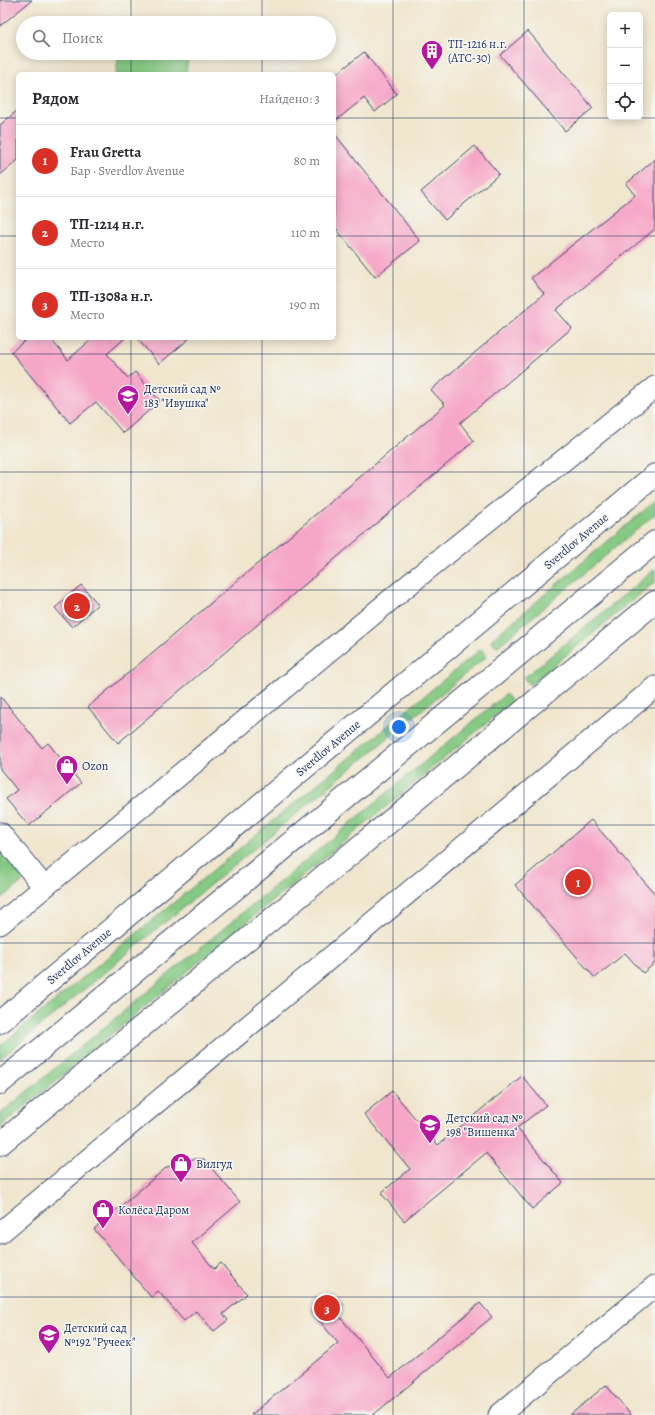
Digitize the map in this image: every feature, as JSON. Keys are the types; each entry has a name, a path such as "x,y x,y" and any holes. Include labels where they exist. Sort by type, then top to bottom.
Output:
{"main road":[{"name":"Sverdlov Avenue","path":"0,1022 655,475"},
{"path":"0,1083 655,542"},
{"path":"0,1144 655,602"}],"street":[{"path":"0,924 424,572 655,387"},
{"path":"0,1233 655,687"},
{"path":"0,833 44,887"},
{"path":"499,1415 655,1286"}],"green space":[{"path":"118,60 187,60 186,72 116,72"},
{"path":"655,501 655,514 497,647 491,640"},
{"path":"655,569 655,582 530,685 524,678"},
{"path":"481,649 487,656 0,1059 0,1046"},
{"path":"506,694 512,702 0,1127 0,1114"},
{"path":"0,842 29,876 0,900"}],"building":[{"path":"0,0 32,0 0,26"},
{"path":"528,31 593,108 565,131 500,55"},
{"path":"364,52 397,94 375,112 364,98 336,120 336,74"},
{"path":"16,112 16,162 0,175 0,125"},
{"path":"336,136 420,241 375,277 336,228"},
{"path":"475,146 499,174 445,220 421,192"},
{"path":"655,159 655,229 556,310 572,328 460,423 474,441 118,743 88,707 445,405 431,390 544,294 531,278 635,195 626,184"},
{"path":"26,340 52,340 68,360 91,340 123,340 107,354 128,378 135,372 160,401 123,433 96,402 70,423 11,352"},
{"path":"139,340 188,340 159,364"},
{"path":"81,585 98,604 72,627 55,608"},
{"path":"0,696 42,748 48,743 81,783 29,826 6,799 17,790 0,769"},
{"path":"591,820 655,894 655,963 643,973 625,953 595,978 515,885"},
{"path":"522,1076 546,1105 517,1128 563,1183 532,1209 486,1153 404,1221 381,1193 410,1169 364,1114 392,1091 438,1145"},
{"path":"191,1159 204,1159 240,1202 192,1243 214,1269 221,1263 247,1294 223,1314 228,1320 214,1331 196,1311 184,1321 158,1291 151,1297 94,1229 167,1167"},
{"path":"332,1293 343,1305 336,1312 390,1378 480,1303 492,1317 373,1415 251,1415 338,1343 311,1311"},
{"path":"606,1385 631,1415 570,1415"}],"place":[{"name":"ТП-1216 н.г. (АТС-30)","path":"432,70"},
{"name":"Детский сад № 183 \"Ивушка\"","path":"128,416"},
{"name":"ТП-1214 н.г.","path":"77,606"},
{"name":"Ozon","path":"67,786"},
{"name":"Frau Gretta","path":"578,882"},
{"name":"Детский сад № 198 \"Вишенка\"","path":"430,1144"},
{"name":"Вилгуд","path":"181,1184"},
{"name":"Колёса Даром","path":"103,1230"},
{"name":"ТП-1308а н.г.","path":"327,1308"},
{"name":"Детский сад №192 \"Ручеек\"","path":"49,1354"}]}
